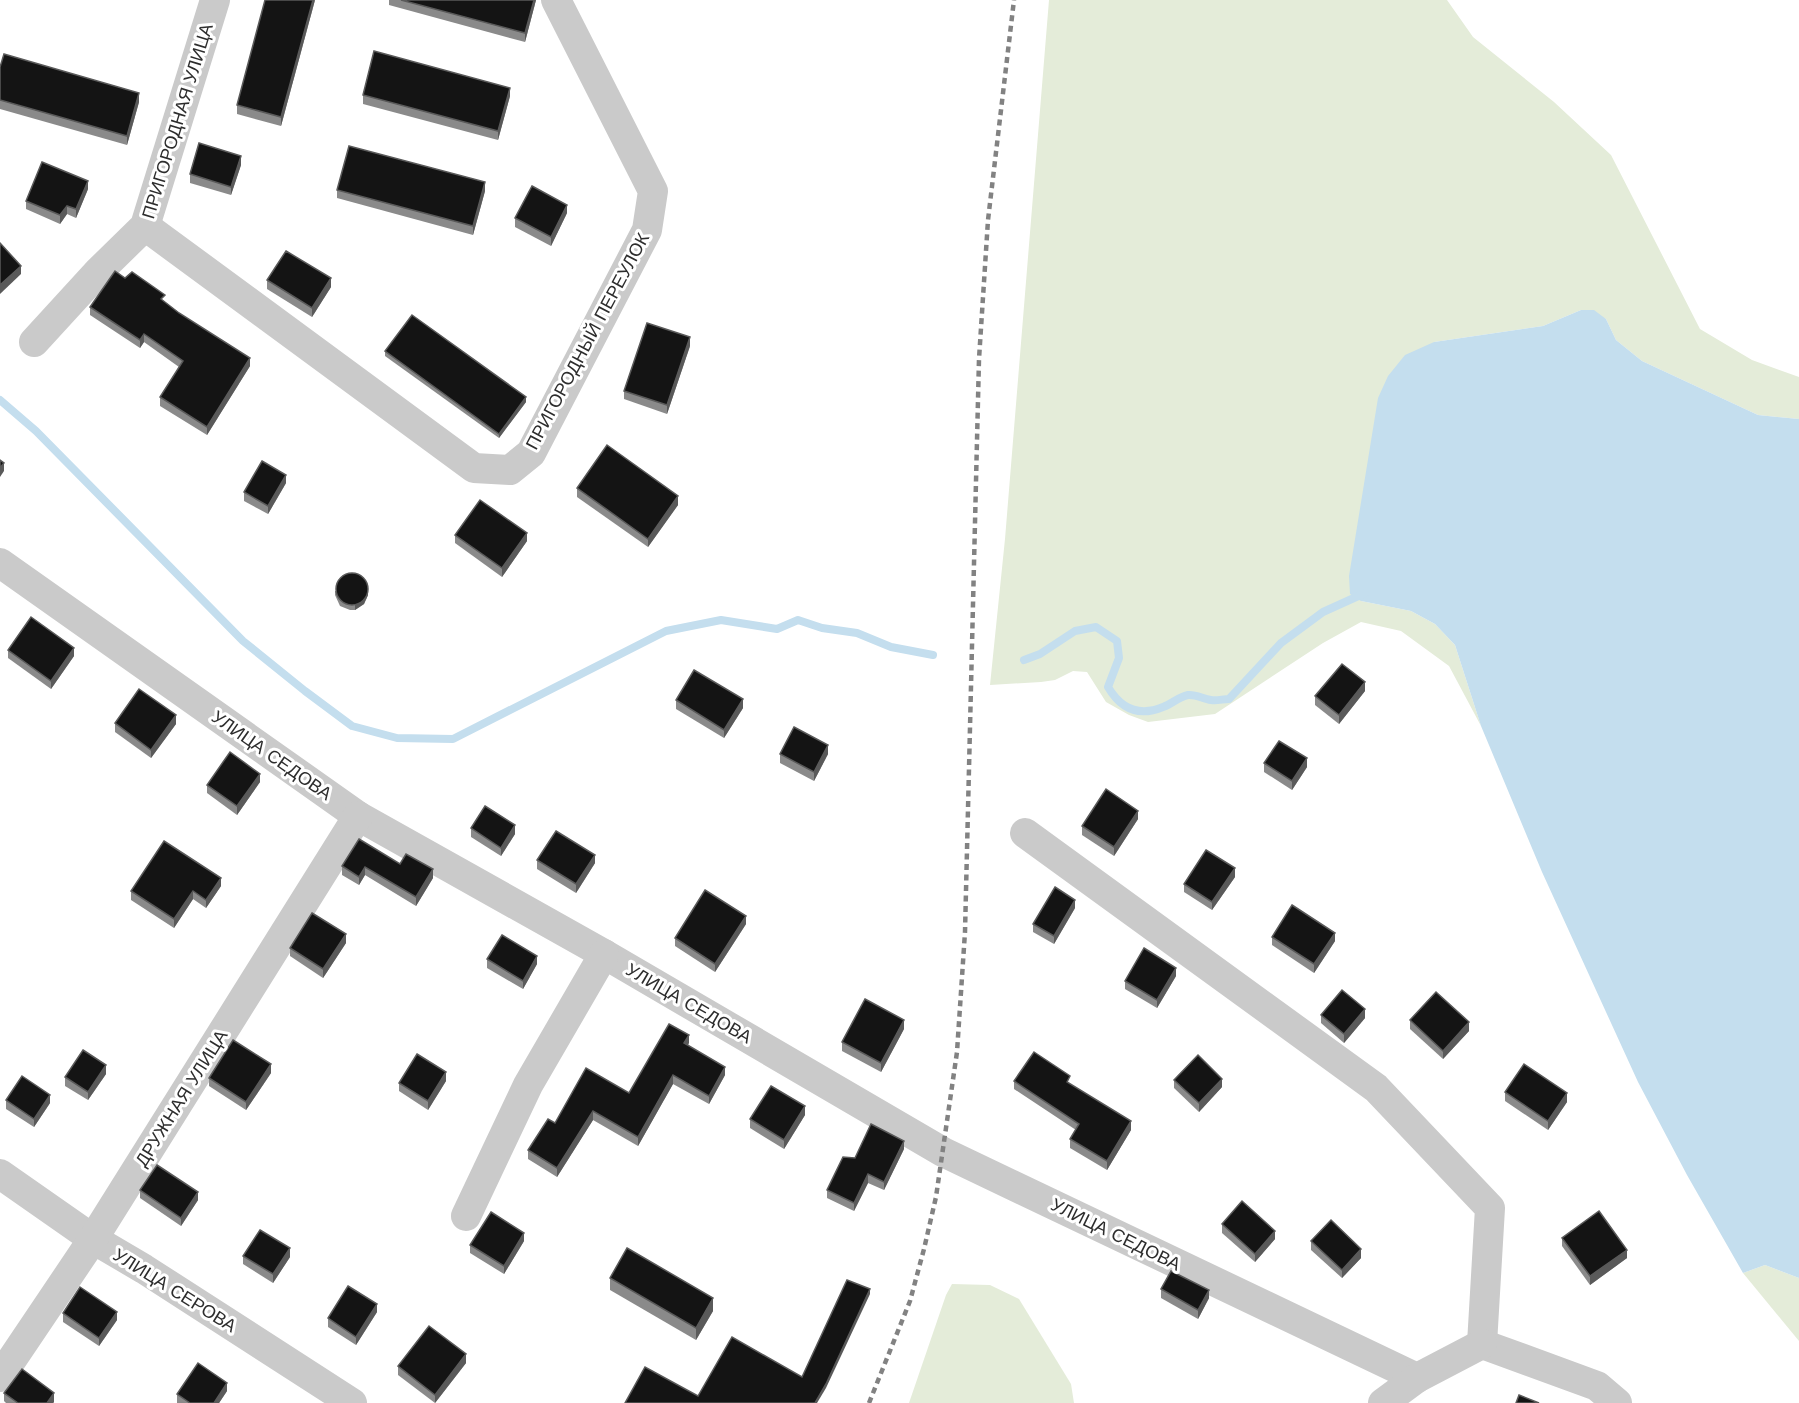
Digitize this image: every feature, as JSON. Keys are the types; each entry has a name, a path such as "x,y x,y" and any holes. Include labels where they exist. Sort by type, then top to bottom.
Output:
{"street":[{"name":"ПРИГОРОДНАЯ УЛИЦА","path":"34,342 99,271 145,226 215,0"},
{"name":"ПРИГОРОДНЫЙ ПЕРЕУЛОК","path":"145,226 474,468 510,470 531,453 647,230 652,191 556,0"},
{"name":"УЛИЦА СЕДОВА","path":"0,563 358,816 604,954 943,1152 1417,1378"},
{"name":"ДРУЖНАЯ УЛИЦА","path":"0,1377 93,1239 358,816"},
{"path":"1026,832 1376,1088 1490,1208 1482,1344"},
{"path":"466,1216 528,1085 604,954"},
{"name":"УЛИЦА СЕРОВА","path":"0,1174 93,1239 144,1269 352,1403"},
{"path":"1383,1403 1417,1378 1482,1344 1597,1386 1617,1403"}],"green space":[{"path":"1049,0 1447,0 1473,37 1554,102 1611,155 1700,329 1752,360 1799,377 1799,419 1758,415 1642,361 1616,340 1606,319 1581,310 1543,326 1434,342 1361,601 1411,611 1435,624 1455,645 1481,726 1449,666 1401,631 1361,622 1323,643 1215,714 1148,722 1129,715 1106,702 1087,672 1073,671 1055,680 1041,682 990,685 1005,539"},
{"path":"1765,1265 1799,1278 1799,1341 1743,1273"},
{"path":"952,1284 990,1285 1019,1299 1071,1384 1074,1403 909,1403 946,1295"}],"water":[{"path":"1581,310 1594,310 1606,319 1616,340 1642,361 1758,415 1799,419 1799,1278 1765,1265 1743,1273 1687,1175 1638,1082 1542,872 1481,726 1455,645 1435,624 1411,611 1361,601 1350,594 1349,576 1378,398 1388,376 1405,355 1434,342 1543,326"}],"building":[{"path":"265,0 313,0 281,117 237,105"},
{"path":"401,0 534,0 525,33"},
{"path":"374,51 510,88 498,131 363,95"},
{"path":"4,54 139,93 127,136 0,100 0,67"},
{"path":"199,143 241,156 231,187 190,174"},
{"path":"349,146 485,182 473,226 337,190"},
{"path":"42,162 88,181 76,209 67,206 60,215 26,201"},
{"path":"532,186 567,205 551,237 515,218"},
{"path":"0,243 21,266 0,285"},
{"path":"286,251 331,278 312,308 267,280"},
{"path":"115,271 125,278 132,272 165,295 161,299 179,313 250,358 207,427 160,397 183,361 144,334 140,340 90,307"},
{"path":"412,315 526,397 499,434 385,351"},
{"path":"647,323 690,337 667,405 624,391"},
{"path":"607,445 678,496 648,539 577,488"},
{"path":"262,461 286,475 268,506 244,492"},
{"path":"480,500 527,533 502,568 455,535"},
{"path":"352,573 363,578 368,589 363,600 352,605 341,600 336,589 341,578"},
{"path":"31,617 74,648 51,681 8,650"},
{"path":"1342,664 1365,682 1339,715 1315,696"},
{"path":"694,670 743,699 724,730 676,700"},
{"path":"139,689 176,715 151,750 115,723"},
{"path":"794,727 828,745 814,772 780,754"},
{"path":"1279,741 1307,758 1292,781 1264,763"},
{"path":"230,752 260,774 237,806 207,785"},
{"path":"1106,789 1138,811 1114,847 1082,826"},
{"path":"485,806 515,825 501,848 471,828"},
{"path":"556,831 595,855 576,884 537,860"},
{"path":"359,839 400,864 406,854 433,869 416,897 365,867 359,877 342,866"},
{"path":"164,841 221,878 206,900 193,891 174,919 131,891"},
{"path":"1206,850 1235,868 1212,902 1184,884"},
{"path":"1055,887 1075,900 1054,936 1033,924"},
{"path":"705,890 746,916 715,964 675,938"},
{"path":"1292,905 1335,933 1314,964 1272,937"},
{"path":"312,913 346,934 323,969 290,948"},
{"path":"502,935 537,956 523,981 487,959"},
{"path":"1144,948 1176,968 1157,1000 1125,981"},
{"path":"1342,990 1365,1009 1344,1034 1321,1015"},
{"path":"1436,992 1469,1022 1443,1051 1410,1020"},
{"path":"865,999 904,1020 881,1063 842,1042"},
{"path":"669,1024 689,1035 684,1043 725,1067 709,1096 673,1075 638,1137 593,1111 557,1168 528,1150 548,1119 555,1123 586,1068 629,1093"},
{"path":"233,1040 271,1064 246,1102 209,1078"},
{"path":"83,1050 106,1065 88,1092 65,1077"},
{"path":"1034,1052 1070,1076 1067,1082 1131,1121 1107,1161 1070,1139 1079,1124 1014,1081"},
{"path":"417,1054 446,1072 428,1101 399,1083"},
{"path":"1198,1055 1222,1079 1199,1103 1174,1080"},
{"path":"1524,1064 1567,1093 1548,1121 1505,1092"},
{"path":"22,1076 50,1095 34,1119 6,1100"},
{"path":"771,1086 805,1106 784,1140 750,1119"},
{"path":"871,1124 904,1141 884,1182 868,1174 854,1203 827,1190 843,1157 855,1158"},
{"path":"157,1165 198,1192 181,1218 140,1190"},
{"path":"1242,1201 1275,1231 1255,1254 1222,1224"},
{"path":"1599,1211 1627,1250 1590,1276 1562,1238"},
{"path":"491,1212 524,1233 504,1266 470,1245"},
{"path":"1331,1220 1361,1249 1342,1270 1311,1241"},
{"path":"260,1230 290,1248 273,1274 243,1256"},
{"path":"627,1248 713,1298 696,1328 610,1278"},
{"path":"1171,1271 1209,1290 1198,1310 1161,1289"},
{"path":"847,1280 870,1289 815,1403 625,1403 645,1367 698,1396 732,1337 802,1377"},
{"path":"348,1286 377,1304 356,1337 328,1318"},
{"path":"80,1287 117,1312 99,1338 63,1313"},
{"path":"429,1326 466,1354 435,1395 398,1366"},
{"path":"198,1363 227,1383 214,1403 190,1403 177,1394"},
{"path":"22,1369 54,1393 47,1403 18,1403 4,1393"},
{"path":"1519,1395 1539,1403 1516,1403"}],"waterway":[{"path":"0,400 36,431 243,641 352,726 397,738 453,739 666,631 721,620 777,629 798,620 822,628 857,633 891,647 933,655"},
{"path":"1024,660 1040,654 1075,631 1096,627 1117,641 1119,658 1108,687 1125,706 1138,711 1154,710 1188,695 1213,700 1229,699 1281,643 1323,612 1365,593"}],"railway":[{"path":"869,1403 910,1301 924,1249 936,1197 957,1052 965,932 979,359 988,220 1014,0"}]}
